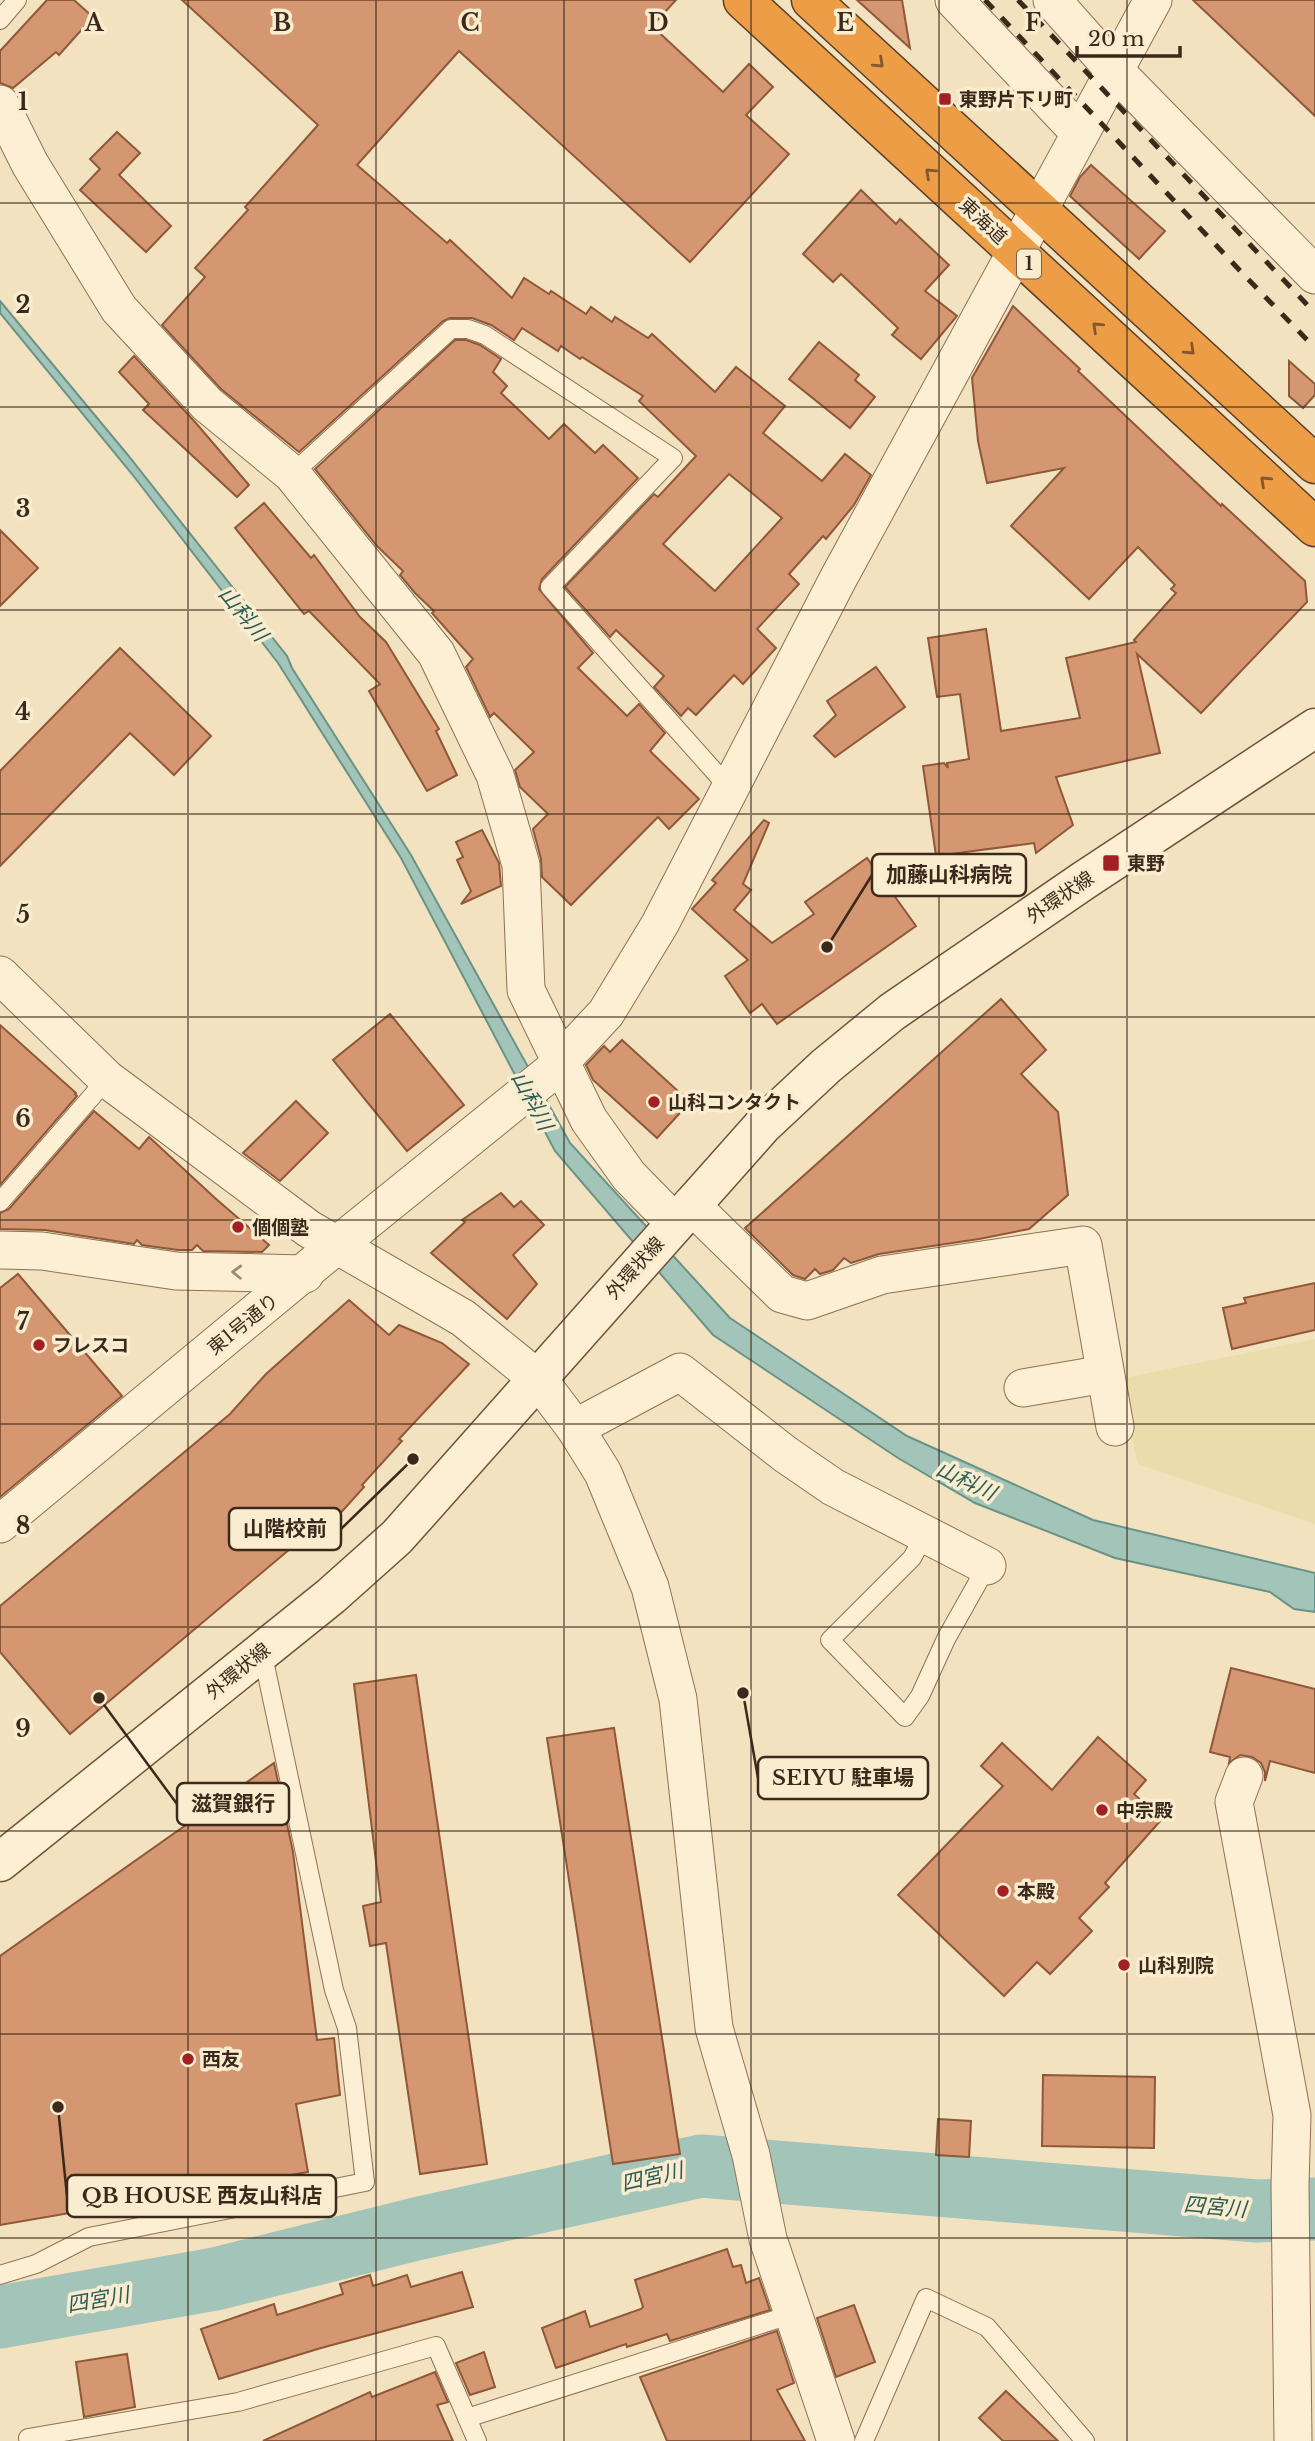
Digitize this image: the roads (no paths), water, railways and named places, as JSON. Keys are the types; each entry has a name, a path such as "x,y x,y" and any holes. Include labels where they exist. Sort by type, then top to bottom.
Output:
{"highway":[{"name":"東海道","path":"743,0 1315,527"},
{"name":"1","path":"810,0 1315,464"}],"street":[{"path":"954,0 1080,133"},
{"path":"1052,0 1114,70 1315,275"},
{"name":"東1号通り","path":"0,1524 337,1245 557,1068 606,1013 660,924 838,579 1153,0"},
{"path":"0,104 30,164 119,309 207,404 292,474 436,653 495,775 521,865 526,990 557,1068 589,1120 629,1176 678,1220 782,1294 807,1301 882,1275 1083,1245 1115,1427"},
{"name":"外環状線","path":"0,1862 331,1596 397,1537 764,1124 826,1066 892,1012 1315,728"},
{"path":"0,975 107,1079 309,1229 463,1318 538,1380 575,1428 603,1473 650,1587 678,1699 714,2028 751,2155 768,2239 835,2441"},
{"path":"0,1250 42,1251 176,1271 305,1274"},
{"path":"575,1428 680,1371 785,1454 833,1487 987,1566"},
{"path":"1023,1388 1105,1374"},
{"path":"1244,1776 1234,1801 1292,2115 1290,2213 1293,2441"}],"lane":[{"path":"0,20 17,0"},
{"path":"292,474 451,329 468,329 485,335 673,458 550,587 731,790"},
{"path":"0,1202 107,1079"},
{"path":"925,1534 912,1558 830,1640 905,1717 920,1696 946,1639 987,1566"},
{"path":"0,2275 36,2264 89,2236 365,2182 348,2028 334,1990 262,1651"},
{"path":"864,2441 926,2298 987,2327 1085,2441"},
{"path":"467,2418 793,2314"},
{"path":"29,2441 28,2438 239,2403 436,2346 477,2441"}],"water":[{"name":"山科川","path":"0,301 127,454 287,656 292,668 411,855 570,1143 730,1318 907,1436 1093,1520 1315,1573 1315,1612 1294,1609 1270,1592 1115,1558 975,1503 898,1458 713,1335 555,1151 401,858 278,663 132,474 0,313"}],"waterway":[{"name":"四宮川","path":"0,2317 215,2279 416,2229 701,2166 1257,2211 1315,2209"}],"railway":[{"path":"985,0 1315,348"},
{"path":"1018,0 1315,313"}],"place":[{"name":"東野片下リ町","path":"945,99"},
{"name":"東野","path":"1111,863"},
{"name":"加藤山科病院","path":"827,947"},
{"name":"山科コンタクト","path":"654,1102"},
{"name":"個個塾","path":"238,1227"},
{"name":"フレスコ","path":"39,1345"},
{"name":"山階校前","path":"413,1459"},
{"name":"SEIYU 駐車場","path":"743,1693"},
{"name":"滋賀銀行","path":"99,1698"},
{"name":"中宗殿","path":"1102,1810"},
{"name":"本殿","path":"1003,1891"},
{"name":"山科別院","path":"1124,1965"},
{"name":"西友","path":"188,2059"},
{"name":"QB HOUSE 西友山科店","path":"58,2107"}]}
